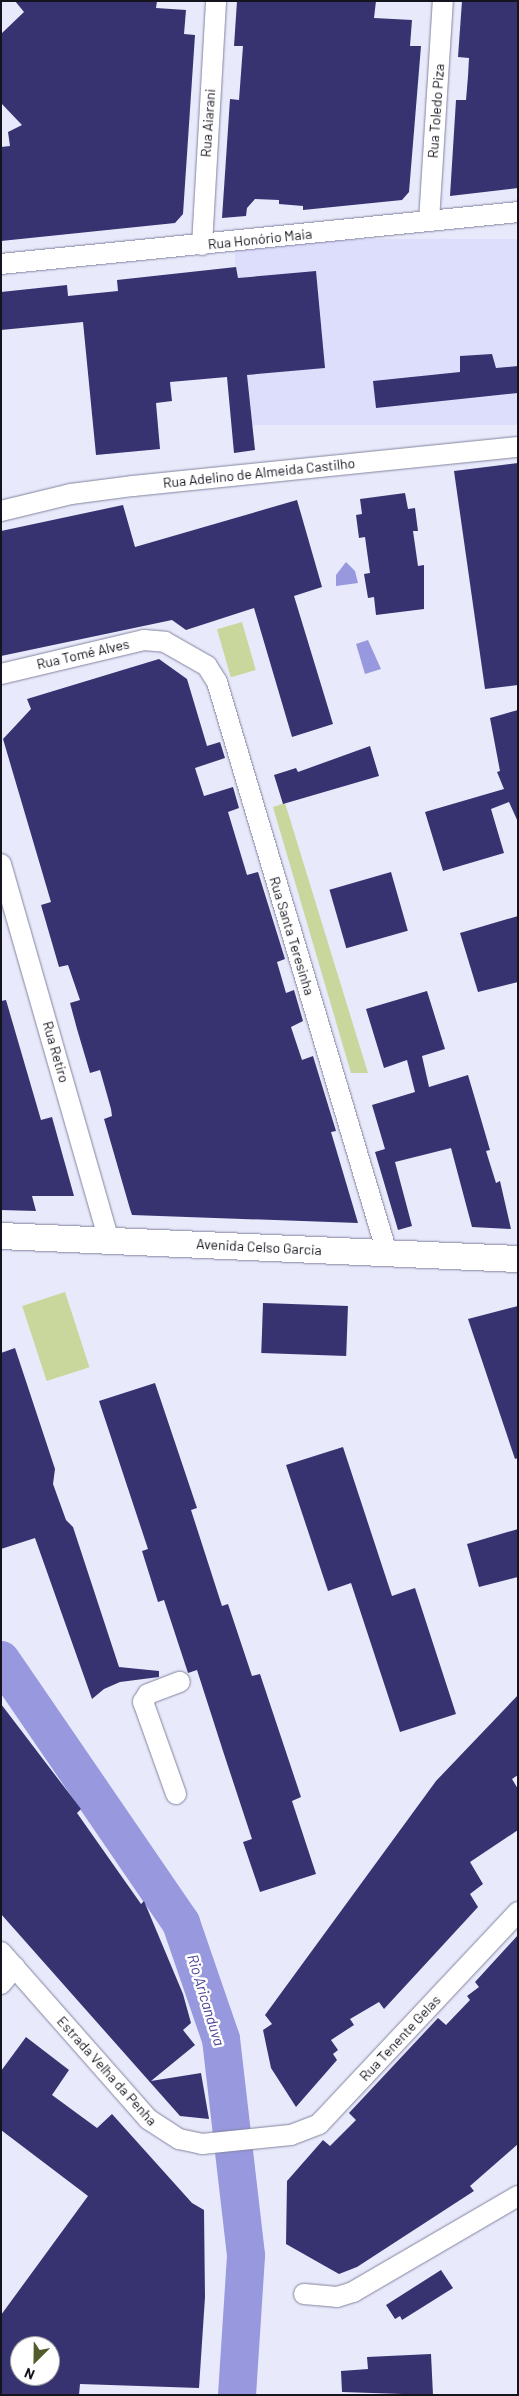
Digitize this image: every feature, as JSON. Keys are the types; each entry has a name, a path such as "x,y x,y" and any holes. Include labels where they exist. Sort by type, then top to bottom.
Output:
{"main road":[{"name":"Avenida Celso Garcia","path":"1,1236 518,1259"}],"street":[{"name":"Rua Aiarani","path":"202,245 216,1"},
{"name":"Rua Toledo Piza","path":"429,221 443,1"},
{"name":"Rua Honório Maia","path":"1,264 518,212"},
{"name":"Rua Adelino de Almeida Castilho","path":"1,511 71,494 133,486 518,447"},
{"name":"Rua Tomé Alves","path":"1,674 124,643 165,642"},
{"name":"Rua Santa Teresinha","path":"165,642 191,654 207,666 217,682 387,1254"},
{"name":"Rua Retiro","path":"1,864 110,1241"},
{"path":"176,1794 143,1702 148,1694 180,1682"},
{"name":"Rua Tenente Gelas","path":"267,2137 291,2135 319,2124 518,1912"},
{"name":"Estrada Velha da Penha","path":"1,1952 148,2119 179,2139 202,2144 267,2137"},
{"path":"1,1984 15,1967"},
{"path":"304,2294 337,2297 353,2292 518,2196"}],"shaded area":[{"path":"235,239 518,239 518,425 235,425"}],"green space":[{"path":"242,622 256,670 231,677 217,629"},
{"path":"285,803 368,1073 351,1073 273,807"},
{"path":"65,1292 89,1367 47,1381 22,1306"}],"water":[{"path":"346,562 355,571 358,583 336,586 336,575"},
{"path":"368,640 381,669 365,674 356,644"}],"building":[{"path":"15,1 157,1 156,8 186,10 184,34 195,35 183,214 175,223 1,241 1,147 10,146 8,132 22,125 1,103 1,34 24,12"},
{"path":"237,1 376,1 374,18 412,20 410,46 421,46 409,192 402,200 303,210 303,206 279,204 279,200 255,199 247,208 246,216 222,218 230,99 239,100 243,46 234,46"},
{"path":"462,1 518,2 518,188 450,196 456,100 466,100 468,76 469,58 458,57"},
{"path":"236,267 238,278 316,271 325,368 247,375 255,450 234,453 227,377 170,382 172,401 156,403 160,449 96,455 83,322 1,330 1,292 67,285 68,296 118,291 117,280"},
{"path":"492,354 496,368 518,366 518,393 376,408 373,381 460,372 460,356"},
{"path":"518,463 518,685 485,689 454,471"},
{"path":"405,493 408,509 415,508 418,531 413,531 418,566 424,565 424,609 376,615 374,597 368,598 364,574 370,573 365,537 359,538 356,515 362,514 360,499"},
{"path":"297,500 322,587 294,596 333,724 292,737 254,608 186,630 172,620 1,656 1,531 123,505 135,547"},
{"path":"159,659 187,679 207,746 220,742 225,758 195,768 204,796 233,787 239,808 228,812 247,875 258,872 285,959 277,962 286,993 294,990 303,1021 291,1027 302,1060 313,1056 336,1131 331,1132 358,1223 132,1215 104,1119 112,1116 111,1109 100,1070 90,1073 77,1029 70,1003 80,1000 68,965 59,967 41,905 51,902 3,739 31,709 27,699"},
{"path":"518,710 518,822 509,802 491,809 504,853 443,871 425,812 504,789 497,772 500,771 490,718"},
{"path":"370,746 379,776 283,804 274,775 296,768 298,772"},
{"path":"391,872 408,931 346,948 329,890"},
{"path":"518,916 518,982 478,992 460,933"},
{"path":"427,991 445,1049 422,1056 429,1087 468,1075 490,1150 486,1151 496,1183 500,1181 511,1229 472,1227 451,1148 395,1162 412,1226 398,1230 375,1152 385,1149 372,1105 415,1092 407,1060 384,1068 366,1009"},
{"path":"6,1000 41,1120 52,1117 74,1196 32,1196 36,1211 1,1210 1,1001"},
{"path":"263,1303 348,1306 346,1356 261,1353"},
{"path":"518,1306 518,1458 515,1459 468,1319"},
{"path":"15,1348 55,1469 53,1484 66,1520 73,1527 119,1667 159,1671 159,1677 120,1682 104,1689 92,1699 35,1538 1,1549 1,1353"},
{"path":"155,1383 197,1508 191,1510 222,1606 228,1604 252,1676 260,1674 301,1797 292,1801 316,1874 260,1892 243,1842 252,1839 197,1670 188,1673 164,1600 158,1602 142,1551 148,1549 99,1401"},
{"path":"343,1447 392,1596 415,1588 456,1714 400,1732 351,1583 328,1591 286,1465"},
{"path":"518,1529 518,1577 479,1587 467,1544"},
{"path":"518,1695 518,1775 512,1779 518,1789 518,1830 470,1862 483,1884 470,1894 478,1907 384,2009 379,2002 350,2019 354,2025 331,2040 338,2050 333,2054 337,2060 296,2107 271,2068 263,2030 272,2024 265,2015 436,1781"},
{"path":"1,1704 81,1809 77,1813 141,1904 144,1901 183,1994 191,2023 183,2030 195,2045 151,2081 201,2073 209,2119 180,2116 1,1914"},
{"path":"518,1935 518,2144 470,2186 474,2191 357,2267 339,2274 286,2244 287,2181 323,2140 330,2146 356,2120 349,2113 438,2018 446,2025 470,2000 467,1996 479,1987 475,1982"},
{"path":"26,2037 69,2070 52,2095 97,2128 112,2114 192,2203 204,2210 205,2297 199,2388 80,2384 79,2395 1,2395 1,2315 88,2196 1,2130 1,2071"},
{"path":"441,2270 453,2288 402,2320 400,2316 395,2319 386,2305"},
{"path":"431,2354 433,2395 342,2392 341,2371 368,2369 367,2357"}],"waterway":[{"name":"Rio Aricanduva","path":"1,1660 181,1923 221,2039 246,2256 237,2395"}]}
